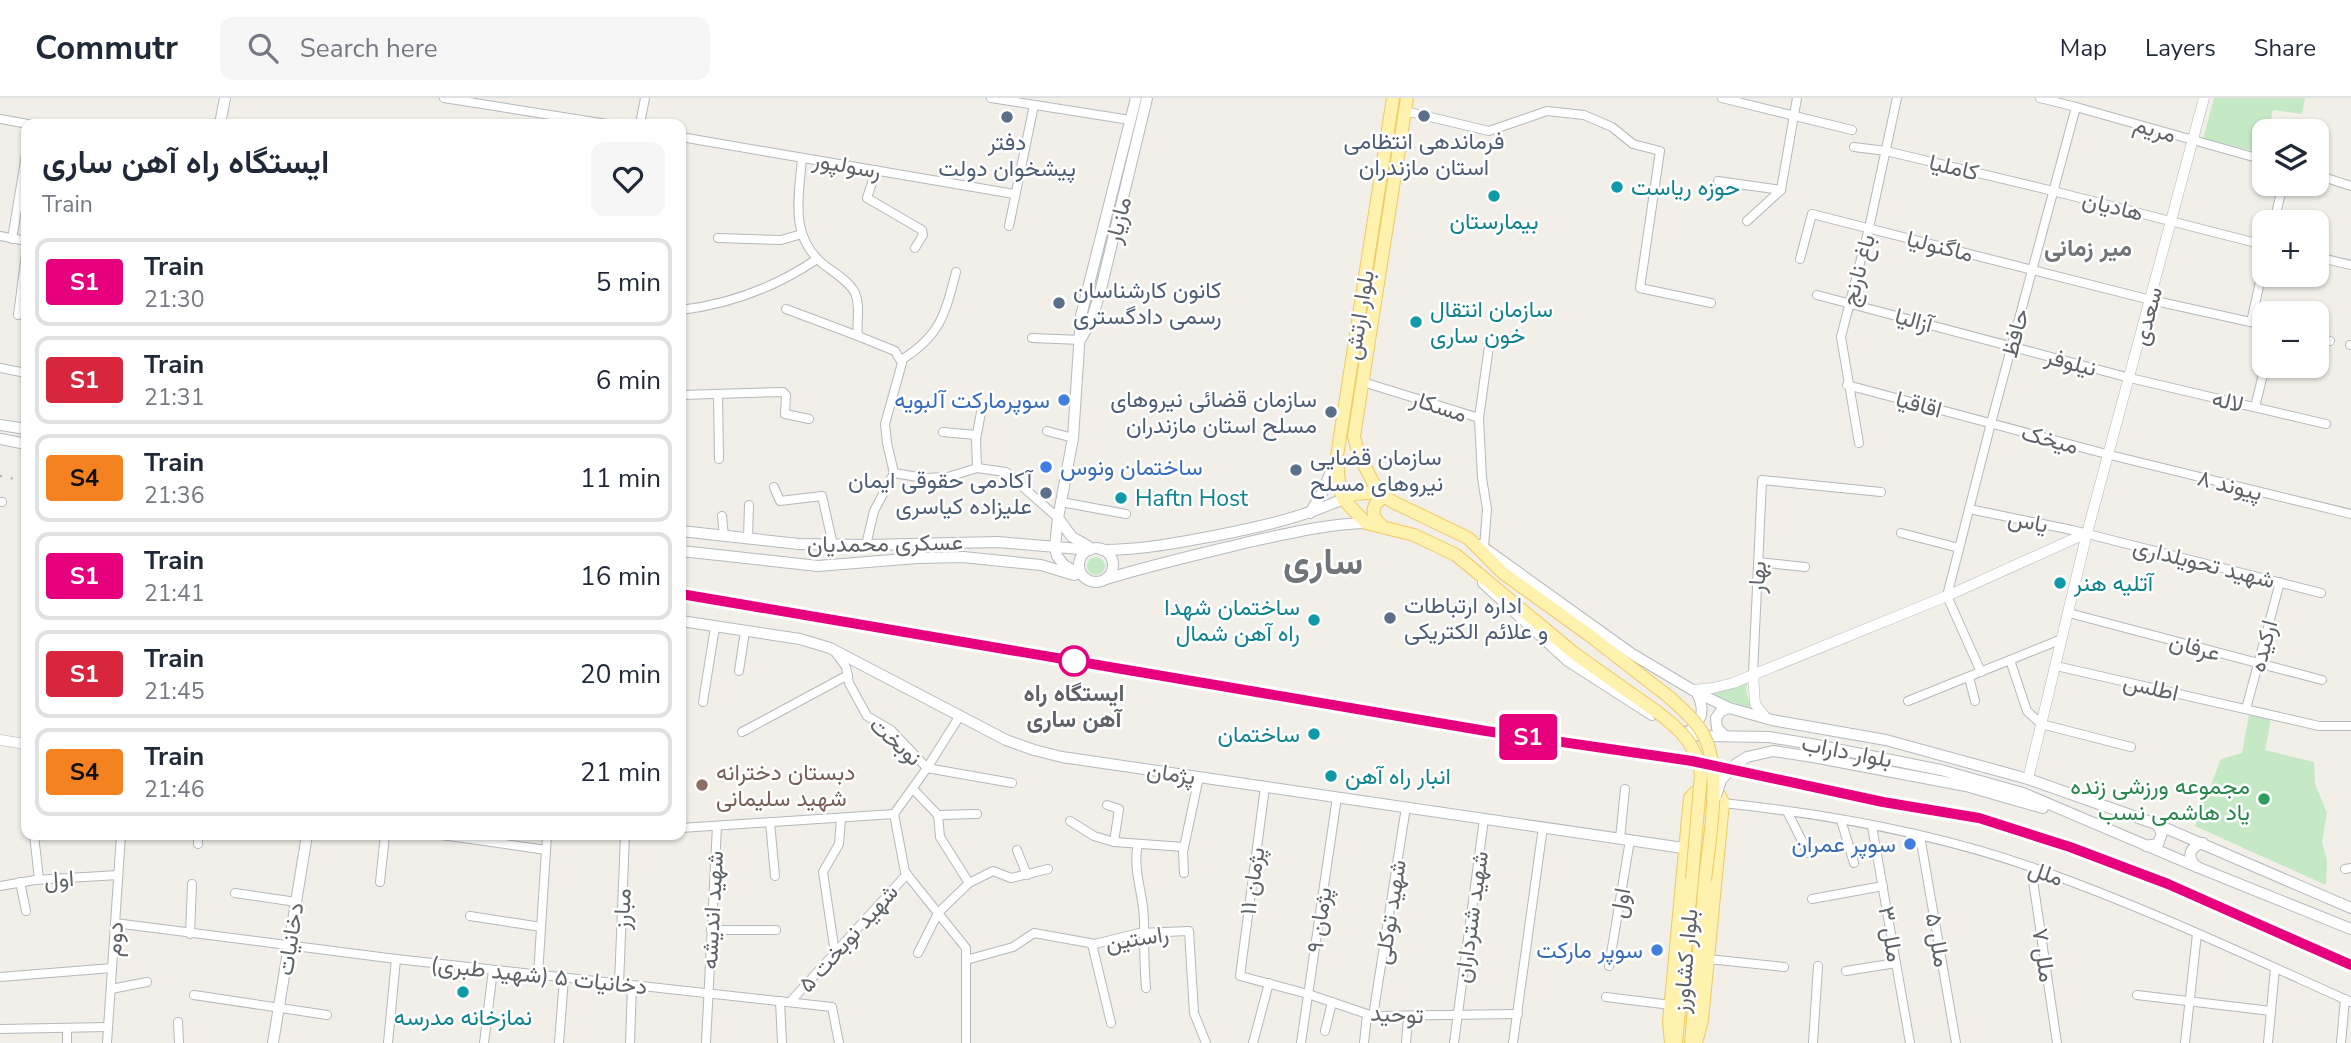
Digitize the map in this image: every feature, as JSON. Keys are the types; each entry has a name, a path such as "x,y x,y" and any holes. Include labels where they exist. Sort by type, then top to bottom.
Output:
{"main road":[{"path":"221,119 225,98"},
{"name":"مازیار","path":"1089,309 1136,98"},
{"name":"مازیار","path":"1055,546 1073,438 1081,340 1147,98"},
{"path":"1392,103 1406,104"},
{"name":"بلوار ارتش","path":"1343,499 1337,456 1392,103"},
{"name":"بلوار ارتش","path":"1381,495 1361,461 1354,436 1406,104"},
{"path":"1380,177 1394,180"},
{"path":"0,425 21,428"},
{"path":"0,439 21,443"},
{"path":"1310,513 1324,491 1337,456"},
{"path":"1366,523 1343,499 1354,494 1381,495"},
{"path":"1381,495 1373,510 1373,516 1381,525"},
{"name":"بلوار داراب","path":"1381,495 1483,547 1632,654 1694,691 1729,708 1766,718 1886,740 2028,779 2203,843 2351,908"},
{"name":"عسکری محمدیان","path":"686,532 799,544 998,542 1095,549 1147,549 1274,524 1343,499"},
{"path":"1058,518 1072,537 1109,555 1113,563 1106,579"},
{"path":"1055,546 1064,565 1093,582 1173,559 1318,527 1366,523"},
{"name":"بلوار داراب","path":"1366,523 1414,535 1456,555 1492,593 1568,662 1682,731 1700,736 1769,737 1941,769 2023,793 2338,923 2351,931"},
{"path":"1468,538 1503,573 1589,635 1690,716 1711,754 1718,806"},
{"path":"1084,577 1079,566 1080,560 1095,549"},
{"name":"عسکری محمدیان","path":"686,552 818,566 917,558 989,558 1041,565 1084,577"},
{"path":"1456,555 1574,654 1675,725 1691,744 1699,757 1702,774 1698,879"},
{"name":"پژمان","path":"686,622 800,639 830,648 1006,740 1062,757 1717,853"},
{"path":"1682,731 1694,727 1702,716 1702,704 1694,691"},
{"path":"1725,736 1717,728 1716,718 1721,711 1729,708"},
{"path":"1694,1043 1702,1020 1721,780 1747,757 1773,751 1966,786 2113,832"},
{"path":"1673,1043 1671,1004 1690,799 1695,791 1713,789 1720,794 1718,806 1698,879"},
{"path":"2146,846 2158,844 2162,839 2162,833 2155,824"},
{"name":"دخانیات","path":"273,1043 305,840"},
{"path":"2197,867 2190,861 2190,853 2194,845 2203,843"},
{"name":"بلوار کشاورز","path":"1673,1043 1698,879"},
{"name":"بلوار کشاورز","path":"1694,1043 1698,879"}],"street":[{"path":"444,98 576,119"},
{"path":"641,119 645,98"},
{"path":"997,98 1130,120"},
{"path":"1722,98 1852,130"},
{"path":"1747,221 1781,190 1797,98"},
{"name":"باغ نارنج","path":"1859,443 1847,385 1841,337 1869,228 1897,98"},
{"path":"2040,98 2076,107"},
{"name":"سعدی","path":"2028,779 2087,533 2204,98"},
{"path":"1406,104 1489,131 1547,111 1584,115 1612,127 1633,144 1660,151 1640,288 1711,303"},
{"path":"1009,226 1034,105"},
{"name":"مریم","path":"2076,107 2252,157"},
{"name":"حافظ","path":"1947,596 2076,107"},
{"path":"0,119 21,123"},
{"name":"رسولپور","path":"686,138 1014,194"},
{"name":"کاملیا","path":"1854,146 1886,151 2053,191"},
{"path":"802,158 797,220 805,243 817,259 852,288 857,296 859,336"},
{"path":"876,170 867,198 922,230 923,235 915,248"},
{"path":"2329,179 2351,186"},
{"path":"1718,181 1781,190"},
{"path":"12,239 21,185"},
{"name":"هادیان","path":"2053,191 2252,242"},
{"name":"ماگنولیا","path":"1800,259 1812,214 2151,300 2251,321"},
{"path":"718,238 782,240 802,234"},
{"path":"0,236 21,240"},
{"path":"686,309 749,295 794,275 817,259"},
{"path":"2329,260 2351,265"},
{"path":"901,360 923,346 941,320 956,272"},
{"path":"2251,321 2259,287"},
{"path":"18,315 21,292"},
{"name":"آزالیا","path":"1817,295 2012,346"},
{"path":"786,309 895,351 901,360 901,370 885,425 894,473 874,511 866,545"},
{"path":"1032,338 1081,340"},
{"name":"مسکار","path":"1363,382 1479,418 1489,339"},
{"name":"نیلوفر","path":"2012,346 2130,378"},
{"path":"0,368 21,372"},
{"name":"لاله","path":"2130,378 2326,424"},
{"path":"2255,407 2262,378"},
{"name":"اقاقیا","path":"1847,385 1991,423"},
{"path":"686,395 784,392 785,414 809,419"},
{"path":"718,394 719,459"},
{"path":"977,468 976,435 982,407"},
{"path":"1479,418 1482,478 1487,509 1483,547"},
{"name":"میخک","path":"1991,423 2110,454"},
{"path":"1047,430 1073,438"},
{"path":"943,432 976,435"},
{"name":"پیوند ۸","path":"2110,454 2351,514"},
{"path":"894,473 924,478 948,477 977,468 1006,472 1058,518"},
{"name":"بهار","path":"1753,674 1762,480 1881,492"},
{"path":"774,487 780,501 822,496 832,545"},
{"path":"1061,502 1126,514"},
{"path":"748,538 749,505"},
{"name":"یاس","path":"1969,509 2087,533"},
{"path":"722,516 724,536"},
{"path":"1901,533 1959,548"},
{"path":"1694,691 1724,686 1947,596 2087,533"},
{"name":"شهید تحویلداری","path":"2087,533 2321,593"},
{"path":"1758,562 1805,567"},
{"name":"ارکیده","path":"2246,709 2280,582"},
{"path":"1947,596 1981,672"},
{"name":"عرفان","path":"2069,613 2322,680"},
{"path":"704,702 715,627"},
{"path":"739,671 745,631"},
{"path":"1908,701 2062,639"},
{"name":"نوبخت","path":"830,648 846,667 849,683 867,716 891,730 927,768"},
{"path":"2010,660 2027,711 2032,718 2042,724 2131,747"},
{"name":"اطلس","path":"2056,666 2319,726 2351,726"},
{"path":"1753,674 1755,704 1766,718"},
{"path":"742,732 848,675"},
{"path":"1969,677 1975,701"},
{"path":"959,717 894,814 906,874 966,948 966,1043"},
{"path":"0,740 21,743"},
{"path":"927,768 1012,783"},
{"path":"1184,873 1184,847 1199,777"},
{"name":"پژمان ۱۱","path":"1240,976 1265,787"},
{"path":"912,789 938,815 940,837 969,883"},
{"name":"اول","path":"1609,966 1625,839 1625,789"},
{"name":"پژمان ۹","path":"1301,1043 1337,797"},
{"path":"1107,805 1119,809 1114,842"},
{"name":"ملل","path":"1718,806 1787,811 1872,826 1920,836 2031,867 2117,898 2348,1000"},
{"name":"شهید توکلی","path":"1364,1043 1406,807"},
{"path":"1787,811 1808,853"},
{"path":"686,828 894,814"},
{"path":"938,815 977,814"},
{"path":"835,953 823,872 839,844 841,818"},
{"name":"شهید شترداران","path":"1454,1043 1484,819"},
{"path":"1841,820 1854,863"},
{"path":"1070,821 1094,836 1114,842 1184,847"},
{"path":"770,822 775,876"},
{"name":"شهید اندیشه","path":"706,1043 717,825"},
{"name":"ملل ۳","path":"1872,826 1910,1043"},
{"path":"1513,1043 1543,827"},
{"name":"ملل ۵","path":"1920,836 1956,1043"},
{"path":"35,840 39,879"},
{"name":"دوم","path":"107,1043 121,840"},
{"path":"380,882 384,840"},
{"path":"477,840 546,850"},
{"path":"538,975 547,840"},
{"name":"مبارز","path":"619,984 625,840"},
{"path":"1138,844 1135,857 1144,921 1142,933 1146,988"},
{"path":"1017,850 1027,875"},
{"name":"ملل ۷","path":"2031,867 2057,1043"},
{"path":"918,953 938,913 969,883 993,871 1012,878 1048,869"},
{"name":"شهید نوبخت ۵","path":"785,1002 835,953 906,874"},
{"name":"اول","path":"0,886 39,879 118,875"},
{"path":"20,883 26,911"},
{"path":"190,933 192,884"},
{"path":"1812,899 1883,886"},
{"path":"235,893 296,902"},
{"path":"470,916 541,927"},
{"name":"دخانیات ۵ (شهید طبری)","path":"115,923 396,960 832,1007 839,1043"},
{"path":"711,930 776,930"},
{"name":"راستین","path":"966,960 1013,947 1034,933 1092,944 1142,933 1189,931 1194,1013 1206,1043"},
{"path":"2185,1043 2197,934"},
{"path":"1092,944 1111,1023"},
{"path":"1708,959 1784,967"},
{"path":"388,1043 396,960"},
{"path":"1846,971 1896,962"},
{"path":"1813,1043 1818,966"},
{"path":"0,978 112,968"},
{"path":"2268,1043 2275,968"},
{"path":"484,1043 493,970"},
{"name":"توحید","path":"1240,976 1308,994 1370,1015 1408,1017 1518,1014"},
{"path":"559,1043 564,978"},
{"path":"111,989 147,982"},
{"path":"1253,1043 1269,983"},
{"path":"630,1043 632,985"},
{"path":"194,995 327,1015"},
{"path":"2137,995 2271,1011"},
{"path":"1606,997 1671,1004"},
{"path":"2341,1043 2348,1000"},
{"path":"782,1043 785,1002"},
{"path":"1325,1031 1332,1002"},
{"path":"1406,1043 1408,1017"},
{"path":"178,1023 179,1043"},
{"path":"0,1029 108,1027"},
{"path":"67,1028 67,1043"}],"green space":[{"path":"1138,98 1145,98 1092,309 1088,311"},
{"path":"2214,98 2305,98 2302,114 2273,110 2271,119 2252,119 2252,150 2203,139"},
{"path":"1379,199 1387,200 1351,434 1345,434"},
{"path":"1096,557 1102,560 1105,566 1102,572 1096,575 1090,572 1087,566 1090,560"},
{"path":"1748,679 1746,690 1751,709 1710,694 1733,688"},
{"name":"مجموعه ورزشی زنده یاد هاشمی نسب","path":"2249,715 2271,719 2265,750 2314,762 2315,784 2327,813 2322,842 2327,861 2326,885 2195,826 2221,759 2242,753"}],"railway":[{"path":"0,476 21,480"},
{"path":"686,595 1486,731 1692,761 1883,802 1979,818 2070,847 2168,884 2351,965"}],"train":[{"name":"S1","path":"686,595 1486,731 1692,761 1883,802 1979,818 2070,847 2168,884 2351,965"}],"place":[{"name":"فرماندهی انتظامی استان مازندران","path":"1424,116"},
{"name":"دفتر پیشخوان دولت","path":"1007,117"},
{"name":"حوزه ریاست","path":"1617,187"},
{"name":"بیمارستان","path":"1494,196"},
{"name":"کانون کارشناسان رسمی دادگستری","path":"1059,303"},
{"name":"سازمان انتقال خون ساری","path":"1416,322"},
{"name":"سوپرمارکت آلبویه","path":"1064,400"},
{"name":"سازمان قضائی نیروهای مسلح استان مازندران","path":"1331,412"},
{"name":"ساختمان ونوس","path":"1046,467"},
{"name":"سازمان قضایی نیروهای مسلح","path":"1296,470"},
{"name":"آکادمی حقوقی ایمان علیزاده کیاسری","path":"1046,493"},
{"name":"Haftn Host","path":"1121,498"},
{"name":"آتلیه هنر","path":"2060,583"},
{"name":"اداره ارتباطات و علائم الکتریکی","path":"1390,618"},
{"name":"ساختمان شهدا راه آهن شمال","path":"1314,620"},
{"name":"ایستگاه راه آهن ساری","path":"1074,661"},
{"name":"ساختمان","path":"1314,734"},
{"name":"انبار راه آهن","path":"1331,776"},
{"name":"دبستان دخترانه شهید سلیمانی","path":"702,785"},
{"name":"مجموعه ورزشی زنده یاد هاشمی نسب","path":"2264,799"},
{"name":"سوپر عمران","path":"1910,844"},
{"name":"سوپر مارکت","path":"1657,950"},
{"name":"نمازخانه مدرسه","path":"463,992"}],"district":[{"name":"میر زمانی","path":"2088,248"},
{"name":"ساری","path":"1323,561"}]}
